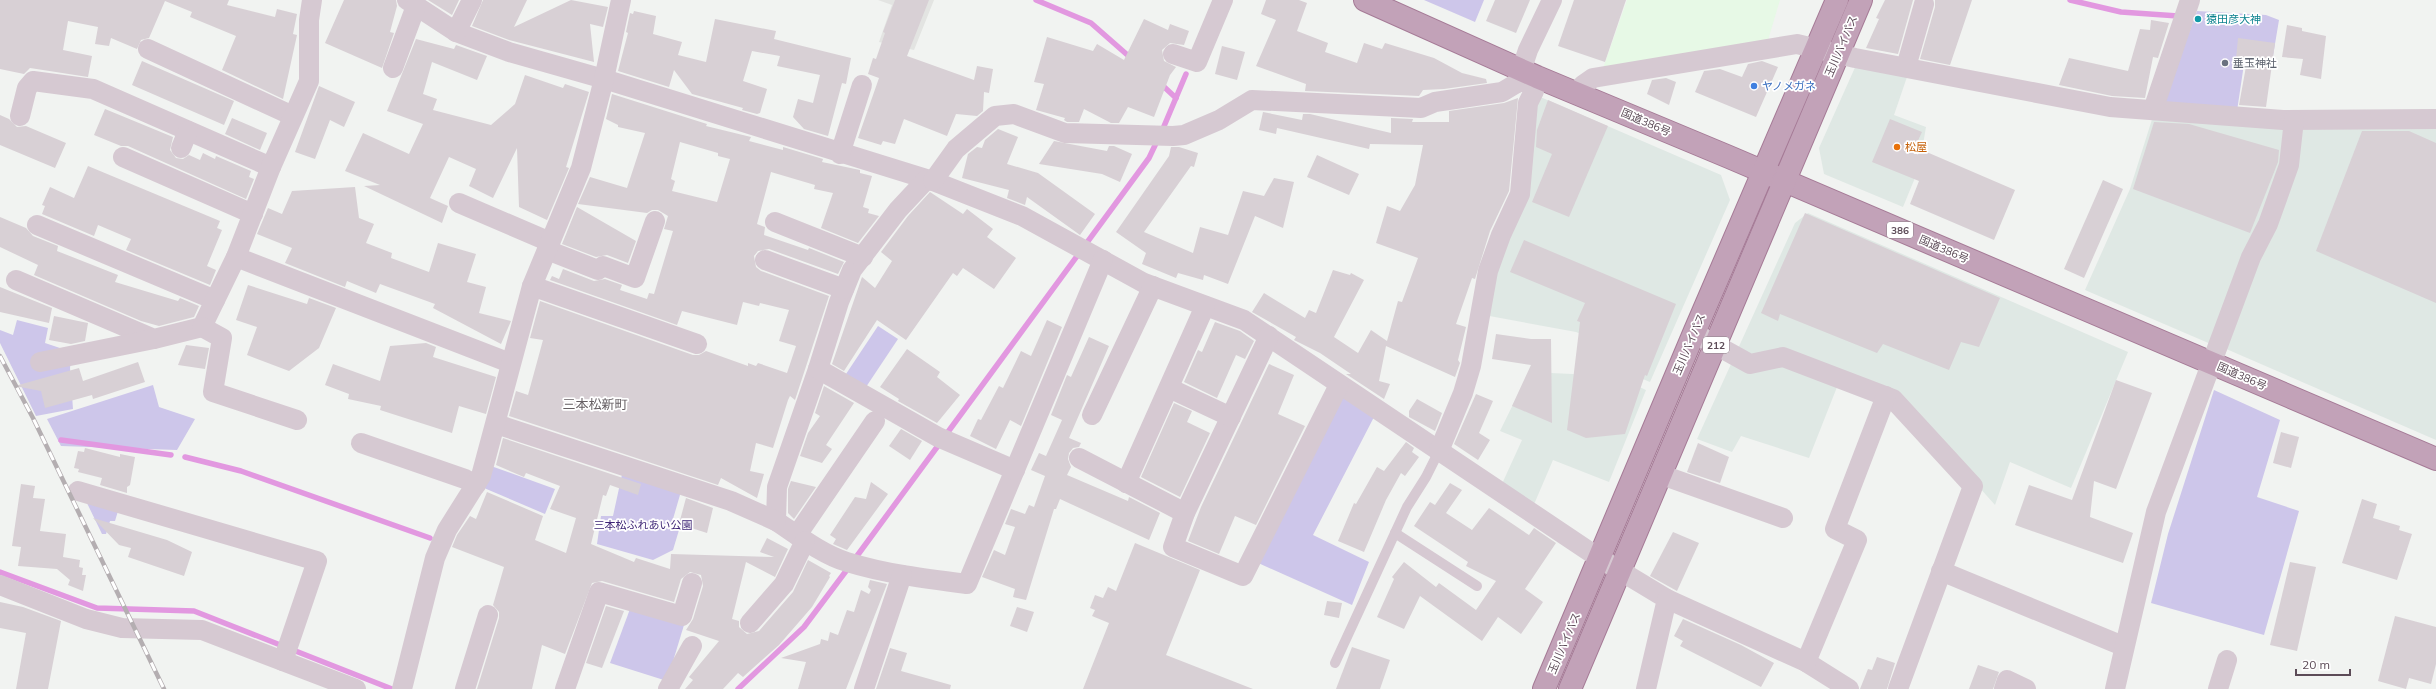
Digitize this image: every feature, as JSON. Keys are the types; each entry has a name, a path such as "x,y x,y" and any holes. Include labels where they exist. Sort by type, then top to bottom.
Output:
{"highway":[{"name":"国道386号","path":"1365,0 1525,76 1578,94 1784,180 2436,459"},
{"name":"玉川バイパス","path":"1570,689 1662,475 1784,180 1828,50 1837,0"},
{"name":"玉川バイパス","path":"1544,689 1694,333 1764,172 1828,50 1861,0"}],"street":[{"path":"202,327 236,257 271,167 309,81 309,20 312,0"},
{"path":"456,32 472,0"},
{"path":"403,686 435,558 447,530 481,476 496,424 510,363 532,286 581,168 604,79 621,0"},
{"path":"1173,54 1197,62 1223,0"},
{"path":"776,520 777,487 844,289 852,270 898,210 930,180 956,149 995,116 1014,114 1065,133 1184,136 1219,120 1252,100 1421,108 1435,102 1502,92 1525,76 1552,0"},
{"path":"2153,110 2190,0"},
{"path":"393,68 412,3 456,32 509,52 604,79 840,154 930,180 1022,216 1153,286 1244,320 1338,385 1621,572 1667,600 1806,662 1849,689"},
{"path":"1906,67 1924,4"},
{"path":"1578,94 1583,85 1593,78 1798,44 2110,107 2294,120 2436,119"},
{"path":"148,49 293,116"},
{"path":"1439,451 1463,393 1471,366 1488,272 1501,234 1520,194 1528,104 1534,91 1525,76"},
{"path":"20,116 27,88 33,82 93,89 184,139 271,167"},
{"path":"840,154 862,84"},
{"path":"2114,689 2156,512 2251,257 2268,224 2289,165 2294,120"},
{"path":"123,157 253,214"},
{"path":"459,203 598,270 603,266 635,278 655,221"},
{"path":"775,222 863,257"},
{"path":"37,225 215,300"},
{"path":"236,257 510,363"},
{"path":"496,424 731,502 776,520 801,538 852,563 902,576 967,584 1015,470 1097,257"},
{"path":"765,260 844,289"},
{"path":"16,280 154,339"},
{"path":"532,286 697,344"},
{"path":"1092,415 1153,286"},
{"path":"1126,483 1205,306"},
{"path":"40,362 154,339 202,327 222,338 213,392 298,420"},
{"path":"1694,333 1750,364 1783,357 1893,399 1972,486 1898,689"},
{"path":"1269,336 1185,513 1173,547 1243,576 1338,385"},
{"path":"818,369 942,438 1015,470"},
{"path":"1169,388 1231,416"},
{"path":"1806,662 1857,540 1835,529 1886,396"},
{"path":"750,623 784,584 801,538 875,421"},
{"path":"362,443 465,479 476,485"},
{"path":"1079,458 1185,513"},
{"path":"1662,475 1783,518"},
{"path":"78,491 317,561 283,661"},
{"path":"1941,571 2123,646"},
{"path":"864,689 902,576"},
{"path":"565,689 599,592 682,616 692,583"},
{"path":"0,585 86,619 136,630 202,630 356,689"},
{"path":"1646,689 1667,600"},
{"path":"465,689 488,615"},
{"path":"668,689 692,646"},
{"path":"2218,689 2227,660"},
{"path":"2004,689 2007,680 2026,689"}],"lane":[{"path":"1334,663 1368,587 1407,507 1426,477 1439,451"},
{"path":"1395,533 1477,586"}],"shaded area":[{"path":"878,0 934,0 914,50 879,42 892,5"},
{"path":"1627,0 1780,0 1766,47 1601,74"},
{"path":"1857,63 1908,74 1894,115 1926,127 1919,168 1903,207 1824,174 1819,148"},
{"path":"1538,96 1721,175 1730,200 1650,382 1599,361 1605,344 1576,332 1484,315"},
{"path":"2154,113 2289,124 2286,163 2213,345 2085,290 2130,189"},
{"path":"2436,123 2436,440 2224,348 2303,125"},
{"path":"1808,213 2128,352 2071,488 2010,462 1995,505 1906,405 1839,382 1809,458 1741,436 1732,452 1697,439 1795,223"},
{"path":"1529,372 1616,376 1646,390 1609,482 1553,460 1532,509 1501,486 1522,440 1500,431"}],"green space":[{"path":"1424,0 1484,0 1475,22"},
{"name":"垂玉神社","path":"2197,11 2266,15 2279,20 2271,68 2244,64 2237,111 2163,104"},
{"path":"17,320 48,328 45,343 72,352 70,368 73,409 36,416 0,343 0,330 13,335"},
{"path":"878,326 898,339 864,390 844,377"},
{"path":"153,385 159,407 195,419 177,450 61,446 47,419"},
{"path":"2214,390 2280,420 2257,497 2299,511 2264,635 2151,603 2168,534"},
{"path":"1340,393 1374,417 1313,535 1369,562 1352,605 1256,562"},
{"path":"491,466 555,489 545,514 484,488"},
{"name":"三本松ふれあい公園","path":"623,470 682,488 673,519 679,530 673,550 653,560 597,544 601,516 613,516"},
{"path":"86,501 118,511 115,521 110,521 106,534 102,534"},
{"path":"630,609 684,625 667,681 610,663"}],"building":[{"path":"0,0 229,0 227,5 275,17 277,9 297,14 293,34 297,35 283,99 222,70 236,36 190,17 192,12 165,1 149,38 141,40 137,49 111,38 109,46 95,44 98,27 68,21 63,50 92,56 88,77 30,68 24,74 0,69"},
{"path":"344,0 396,0 397,6 390,32 394,33 382,68 325,43"},
{"path":"428,0 459,0 452,15"},
{"path":"483,0 527,0 514,27 571,0 608,7 603,27 590,24 594,62 509,40 472,26"},
{"path":"895,0 929,0 907,56 974,80 977,66 993,69 989,93 984,92 983,111 977,116 956,114 947,136 904,119 895,144 883,141 881,145 858,138 879,78 868,74 873,58 876,59 885,33 883,32"},
{"path":"1266,0 1299,0 1307,3 1297,31 1328,43 1325,52 1357,63 1364,43 1382,49 1385,43 1434,58 1462,73 1486,79 1487,83 1444,89 1423,90 1419,96 1305,91 1306,84 1256,66 1276,20 1261,14"},
{"path":"1495,0 1530,0 1516,33 1486,21"},
{"path":"1574,0 1626,0 1605,62 1558,46"},
{"path":"1885,0 1913,0 1898,54 1866,48 1879,19 1876,18"},
{"path":"1935,0 1972,0 1950,65 1920,59 1935,7"},
{"path":"634,11 656,16 653,34 682,42 678,55 706,62 715,19 776,31 774,39 851,58 846,84 842,83 828,136 804,129 793,117 798,99 813,103 820,75 777,66 780,56 752,51 743,81 767,89 760,113 757,114 742,110 743,108 692,94 674,70 669,87 618,71 628,33 626,32 630,13 633,14"},
{"path":"1144,19 1168,30 1170,24 1189,31 1184,45 1170,43 1162,50 1164,61 1176,67 1170,75 1154,117 1128,107 1119,123 1111,123 1084,109 1079,122 1067,122 1064,120 1065,118 1036,110 1044,84 1034,82 1047,37 1093,51 1097,44 1124,60"},
{"path":"2151,20 2169,23 2158,58 2153,57 2145,98 2112,96 2059,85 2069,58 2128,71 2140,29 2150,30"},
{"path":"2287,25 2302,28 2302,31 2326,36 2321,79 2300,75 2303,59 2282,57"},
{"path":"2238,38 2275,43 2266,107 2239,105 2247,61 2236,59"},
{"path":"416,39 454,49 456,45 487,56 477,80 432,62 423,94 437,99 433,110 491,125 515,104 525,75 563,88 565,84 589,92 566,167 569,168 547,220 519,207 517,148 493,198 469,186 476,169 449,157 430,198 448,206 442,223 364,186 380,185 345,171 363,133 409,154 423,124 387,111"},
{"path":"1222,46 1245,52 1237,80 1215,74"},
{"path":"142,61 234,101 224,125 132,85"},
{"path":"1762,61 1778,67 1756,117 1695,92 1704,71 1720,69 1742,77 1748,64"},
{"path":"1666,78 1676,82 1669,105 1647,94 1652,80"},
{"path":"319,86 355,102 344,127 330,120 315,159 295,152"},
{"path":"612,94 707,124 706,126 751,137 749,141 783,150 783,147 823,159 822,162 860,170 860,173 872,176 863,207 869,209 868,213 879,216 858,243 821,228 833,193 814,189 815,185 771,172 757,224 765,227 764,235 808,250 809,248 844,262 838,274 769,249 758,251 754,256 756,267 761,271 829,296 795,400 790,396 773,448 756,443 750,471 764,474 757,498 721,478 718,485 509,416 516,391 528,395 543,340 530,338 540,301 693,355 699,355 706,351 748,366 748,363 756,366 758,363 787,373 796,346 779,341 789,310 760,303 759,306 743,302 737,325 682,311 677,325 550,280 552,276 559,279 563,269 594,281 605,279 622,285 620,290 647,299 649,293 654,294 673,231 664,229 668,216 658,210 652,210 647,213 578,204 590,177 627,188 645,133 618,127 618,125 606,119","holes":["680,142 718,153 718,156 730,159 717,202 672,191 675,181 671,179"]},
{"path":"1518,98 1509,191 1490,231 1475,279 1472,278 1456,324 1466,327 1458,360 1460,363 1455,377 1386,346 1379,381 1390,384 1384,399 1346,374 1351,374 1320,353 1294,340 1296,337 1252,312 1264,293 1305,318 1309,310 1316,313 1333,270 1350,275 1351,273 1364,280 1334,337 1358,353 1371,330 1387,341 1398,301 1402,302 1418,258 1376,243 1387,206 1400,211 1415,185 1423,145 1370,144 1369,149 1277,128 1276,134 1259,130 1263,112 1302,120 1303,114 1310,114 1391,133 1391,118 1413,119 1412,122 1449,122 1449,111 1504,103"},
{"path":"1548,100 1608,126 1569,217 1532,202 1552,154 1536,147 1537,130"},
{"path":"105,109 173,137 170,150 176,158 183,159 189,155 200,160 203,153 215,159 216,156 251,171 249,177 254,179 246,199 128,146 121,146 94,135"},
{"path":"0,115 9,119 17,127 26,126 66,143 55,168 0,145"},
{"path":"232,118 267,133 260,150 225,134"},
{"path":"1890,119 1922,132 1915,147 2015,190 1994,240 1910,204 1919,181 1872,162"},
{"path":"2154,122 2189,124 2279,150 2278,162 2250,233 2133,189"},
{"path":"998,129 1018,137 1007,164 1038,173 1095,214 1080,235 1027,197 1025,205 1007,198 1009,190 962,178 968,154 977,147 982,148 985,140"},
{"path":"2362,131 2409,131 2436,143 2436,303 2316,251"},
{"path":"1054,141 1107,151 1109,146 1114,146 1132,154 1120,182 1102,174 1039,164"},
{"path":"1171,147 1179,147 1198,153 1194,167 1191,166 1144,232 1193,253 1200,227 1228,235 1243,191 1264,196 1274,178 1294,182 1283,228 1255,216 1228,284 1204,275 1203,280 1178,273 1176,278 1142,264 1146,253 1116,232 1169,156"},
{"path":"1317,155 1359,174 1349,195 1307,177"},
{"path":"88,166 220,221 217,228 222,230 207,266 216,270 210,285 126,250 131,239 98,225 94,236 42,214 45,206 42,205 50,187 74,198"},
{"path":"2103,180 2123,189 2084,278 2064,269"},
{"path":"355,187 359,218 374,224 366,243 392,253 391,258 429,272 438,243 476,254 467,282 486,287 479,313 511,321 501,344 433,308 435,304 380,284 376,293 347,281 345,287 285,263 292,248 257,234 268,208 282,214 292,191"},
{"path":"930,192 963,214 967,209 993,229 987,237 1016,258 994,289 963,268 957,276 953,273 906,340 877,320 844,371 832,364 862,277 875,288 892,261 881,252 908,216"},
{"path":"577,207 636,241 628,263 607,255 596,257 562,244"},
{"path":"1805,213 2000,298 1979,347 1961,342 1949,370 1883,344 1877,353 1780,314 1778,321 1761,313"},
{"path":"0,217 26,228 33,236 58,246 57,251 118,275 115,282 178,301 180,298 199,306 194,317 159,326 141,321 34,275 38,265 0,247"},
{"path":"1524,240 1676,304 1647,376 1645,375 1625,434 1586,438 1567,430 1580,322 1577,321 1585,303 1510,272"},
{"path":"248,285 307,304 309,298 336,308 319,348 289,371 247,355 257,327 236,320"},
{"path":"0,287 52,308 49,323 0,312"},
{"path":"54,316 88,323 85,341 71,344 49,340"},
{"path":"1047,320 1062,327 1021,426 1010,420 996,449 970,436 978,419 981,420 999,386 1003,388 1021,351 1031,356"},
{"path":"1215,322 1240,331 1254,341 1245,359 1236,355 1217,398 1184,382 1198,350 1202,352"},
{"path":"1496,334 1531,339 1551,339 1552,423 1512,406 1531,365 1492,359"},
{"path":"1089,337 1109,346 1069,438 1081,443 1079,447 1073,448 1069,453 1068,459 1071,467 1067,475 1128,501 1129,497 1160,513 1149,540 1060,499 1056,509 1054,509 1026,600 1013,597 1015,589 982,577 994,550 1005,555 1015,527 1005,524 1011,509 1025,514 1029,505 1034,507 1045,476 1031,470 1039,453 1046,456 1062,420 1051,415 1067,375 1071,377"},
{"path":"426,343 436,347 433,357 496,377 486,414 459,406 452,433 380,410 381,406 348,399 349,394 325,385 333,364 380,381 390,346"},
{"path":"186,345 209,348 205,369 178,365"},
{"path":"907,349 940,372 937,377 960,395 937,423 898,401 899,399 880,387"},
{"path":"138,362 145,382 93,399 92,395 45,408 41,391 15,386 79,368 83,381"},
{"path":"1269,364 1294,375 1278,414 1305,426 1256,525 1235,516 1219,554 1188,541 1201,507"},
{"path":"2116,380 2152,393 2116,489 2094,481 2090,517 2133,533 2123,563 2015,525 2029,485 2072,500"},
{"path":"824,386 854,403 826,445 832,449 822,463 800,456 808,433 820,416 815,413"},
{"path":"1476,394 1493,401 1479,433 1490,440 1478,460 1454,444"},
{"path":"1417,399 1442,413 1435,431 1409,417 1409,411"},
{"path":"1174,403 1192,411 1187,422 1210,433 1180,497 1141,477"},
{"path":"901,429 922,441 910,460 889,446"},
{"path":"2281,432 2299,437 2291,468 2273,463"},
{"path":"503,438 641,484 638,495 610,485 606,496 603,495 591,544 634,562 636,558 670,569 671,554 774,557 760,552 767,538 788,549 775,577 746,562 732,619 739,621 739,627 747,634 759,631 793,592 808,560 831,573 829,576 830,577 812,607 779,645 743,677 738,673 723,689 685,689 693,680 689,677 719,641 686,630 693,619 703,586 701,575 690,572 681,579 674,602 602,581 592,583 565,654 542,645 532,689 477,689 499,618 499,612 493,605 504,567 452,547 457,535 470,516 476,519 487,492 543,516 535,540 566,553 576,518 550,509 560,486 526,473 524,477 496,465"},
{"path":"1406,442 1414,448 1412,452 1419,457 1405,476 1401,473 1386,500 1364,552 1338,541 1354,503 1356,504 1377,467 1384,471"},
{"path":"1698,443 1729,457 1720,483 1687,472"},
{"path":"85,448 120,457 120,454 135,457 130,485 127,487 127,493 100,485 102,478 78,472 79,469 74,468 78,451 84,452"},
{"path":"791,481 816,487 794,519 788,513 788,489"},
{"path":"871,482 888,494 847,550 833,544 836,539 830,535 855,497 866,499"},
{"path":"1450,483 1462,490 1446,513 1472,530 1489,508 1529,535 1534,528 1556,543 1525,589 1543,602 1521,634 1498,617 1482,641 1420,596 1404,629 1377,617 1394,579 1392,577 1404,562 1436,587 1439,583 1476,610 1496,581 1466,566 1468,562 1414,526 1430,502 1435,505"},
{"path":"21,484 35,486 33,498 45,499 40,531 66,534 63,557 80,560 79,567 83,568 82,575 86,575 83,591 68,585 70,580 57,569 18,566 21,547 12,546"},
{"path":"686,498 713,508 707,533 679,524"},
{"path":"2362,499 2377,504 2373,518 2400,526 2399,530 2412,534 2397,580 2342,563"},
{"path":"93,518 167,540 192,552 184,576 128,557 131,548 119,545"},
{"path":"1673,532 1699,543 1677,591 1650,576"},
{"path":"1135,543 1200,570 1166,655 1253,689 1083,689 1109,623 1092,616 1095,610 1090,608 1095,595 1103,598 1108,587 1116,591"},
{"path":"2290,562 2316,567 2297,651 2270,645"},
{"path":"870,580 887,584 846,689 798,689 806,662 781,658 820,644 821,639 828,641 830,632 838,635 847,610 854,612 861,590 869,594 871,590 868,587"},
{"path":"1327,601 1342,603 1339,618 1324,615"},
{"path":"0,602 23,607 61,621 48,689 16,689 26,633 0,628"},
{"path":"606,606 624,611 602,668 586,663"},
{"path":"1017,607 1034,612 1027,632 1010,626"},
{"path":"2395,616 2436,627 2436,664 2431,684 2409,678 2406,689 2378,681"},
{"path":"1683,619 1741,645 1774,663 1761,687 1680,646 1683,641 1674,636"},
{"path":"1352,647 1390,660 1380,689 1336,689"},
{"path":"890,648 907,653 901,671 951,685 950,689 876,689"},
{"path":"1877,657 1895,663 1887,689 1860,689 1868,669 1872,670"},
{"path":"1978,665 1999,672 1993,689 1969,689"}],"waterway":[{"path":"1036,0 1091,23 1132,59"},
{"path":"2070,0 2121,12 2178,16"},
{"path":"1162,131 1186,74"},
{"path":"1161,84 1176,98"},
{"path":"945,436 1149,158 1158,139"},
{"path":"61,440 171,455"},
{"path":"854,560 940,443"},
{"path":"185,457 241,471 430,538"},
{"path":"738,689 804,627 849,567"},
{"path":"0,572 97,608 194,611 392,689"}],"railway":[{"path":"0,356 33,418 164,689"}],"place":[{"name":"猿田彦大神","path":"2198,19"},
{"name":"垂玉神社","path":"2225,63"},
{"name":"ヤノメガネ","path":"1754,86"},
{"name":"松屋","path":"1897,147"}],"district":[{"name":"三本松新町","path":"595,404"}]}
